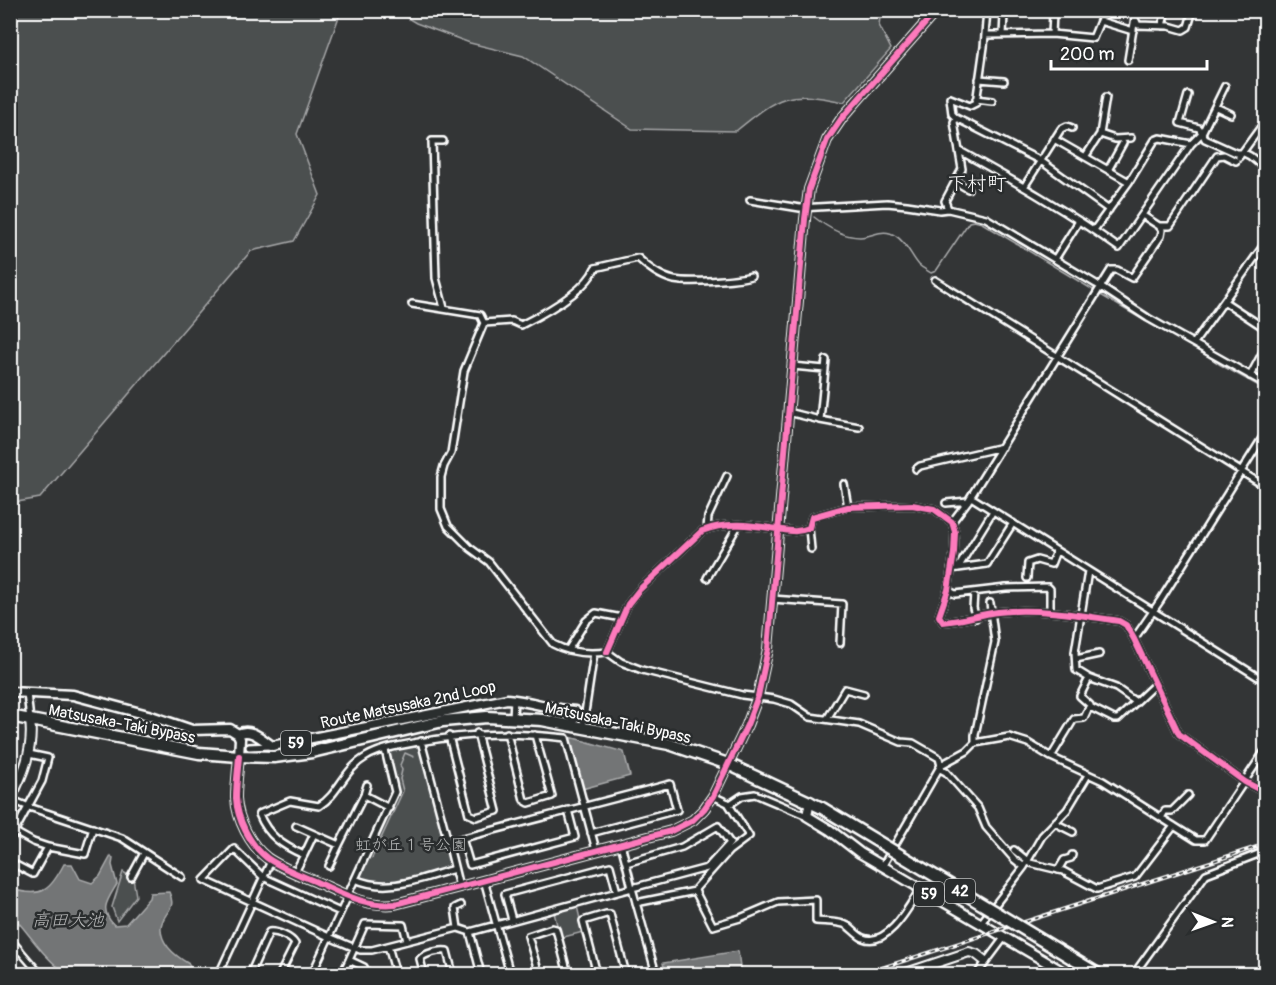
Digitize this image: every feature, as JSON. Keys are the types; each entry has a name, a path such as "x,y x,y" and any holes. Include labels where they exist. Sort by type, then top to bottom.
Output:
{"highway":[{"name":"Matsusaka-Taki Bypass","path":"10,716 199,753 239,756 274,757 305,753 367,733 443,721 487,717 542,720 578,725 669,744 728,764 810,801 1098,975"}],"main road":[{"name":"59","path":"10,692 73,695 148,715 192,730 230,729 238,734 246,731 272,746"},
{"name":"Route Matsusaka 2nd Loop","path":"272,746 367,733 494,700 514,699 575,711 578,725"},
{"path":"238,734 239,756"},
{"path":"807,816 810,801"},
{"name":"59","path":"807,816 882,867 1067,975"}],"street":[{"path":"239,756 236,799 241,822 257,848 272,861 365,903 389,904 459,887 671,831 687,824 699,815 712,796 747,725 758,696 768,649 809,189 827,140 842,118 937,10"},
{"path":"987,10 976,103 970,106 950,98 952,114 1041,161 1109,210"},
{"path":"1003,35 1004,14 1019,10"},
{"path":"1037,10 1053,13 1052,34"},
{"path":"1131,10 1138,25 1182,30 1188,27 1193,10"},
{"path":"1128,60 1138,10"},
{"path":"1162,26 1166,10"},
{"path":"985,35 1052,34 1093,38 1100,21 1133,31"},
{"path":"979,79 1004,81"},
{"path":"960,151 1024,187 1119,248 1191,144 1202,133 1225,86"},
{"path":"1188,94 1180,123 1198,128 1205,139 1240,157"},
{"path":"1085,157 1100,134 1106,97"},
{"path":"976,99 992,101"},
{"path":"1216,107 1231,114"},
{"path":"948,209 945,201 962,169 954,122 956,118"},
{"path":"1240,157 1265,122"},
{"path":"1024,187 1061,129 1067,126 1072,128"},
{"path":"1100,134 1115,139 1131,138"},
{"path":"1094,230 1129,182 1155,140 1160,138 1191,144"},
{"path":"1054,139 1129,182"},
{"path":"443,141 432,141 432,153 436,278 444,308"},
{"path":"1108,170 1123,143"},
{"path":"1142,215 1159,226 1170,226 1217,156 1250,156 1266,169"},
{"path":"956,182 968,189"},
{"path":"750,200 806,207 887,203 948,209 986,218 1148,318 1266,387"},
{"path":"1055,259 1079,221"},
{"path":"952,522 1002,447 1111,270 1117,270 1131,278 1161,236 1159,226"},
{"path":"1194,343 1265,244"},
{"path":"484,323 512,321 520,325 573,294 592,276 595,268 638,258 665,277 675,280 740,279 751,276"},
{"path":"935,280 1266,487"},
{"path":"1225,302 1266,329"},
{"path":"412,304 480,315 484,323 464,371 451,453 441,477 441,509 448,526 470,548 489,562 553,644 568,650 607,652 621,662 642,670 742,695 758,696 791,704 810,717 859,724 901,742 913,743 939,758 942,770 978,808 986,827 1014,859 1025,864 1058,870 1097,889 1135,877 1174,826"},
{"path":"1250,376 1265,348"},
{"path":"820,420 826,360"},
{"path":"792,366 825,369"},
{"path":"788,412 859,427"},
{"path":"1134,639 1266,432"},
{"path":"916,469 920,466 1002,447"},
{"path":"707,529 708,517 727,476"},
{"path":"844,484 848,507"},
{"path":"946,503 969,499 993,511 1266,682"},
{"path":"811,549 809,528 812,517 848,507 912,505 934,509 952,522 955,532 948,590 939,616 943,622 1005,612 1050,611 1119,621 1126,625 1134,639 1179,734 1245,782 1266,793"},
{"path":"958,567 993,511"},
{"path":"951,569 987,564 1013,523"},
{"path":"707,578 736,529 736,525"},
{"path":"607,652 628,604 639,590 702,531 736,525 799,532 809,528"},
{"path":"1027,579 1028,563 1037,560 1051,564 1056,550"},
{"path":"1088,571 1076,670 1089,678 1116,688 1136,702"},
{"path":"948,590 955,594 1006,588 1048,587 1050,589 1050,611"},
{"path":"974,593 973,608 976,618"},
{"path":"772,599 842,604 840,643"},
{"path":"975,743 994,642 990,603"},
{"path":"568,650 586,621 596,613 622,618"},
{"path":"578,725 594,653"},
{"path":"1076,659 1099,654"},
{"path":"1089,678 1080,696 1090,707 1114,719 1118,719 1154,685"},
{"path":"827,719 846,689 864,694"},
{"path":"27,693 31,739 23,775 11,799 122,838 182,877"},
{"path":"513,718 514,699"},
{"path":"1051,757 1074,719 1084,718 1090,707"},
{"path":"449,736 470,814 476,817 497,811 477,733"},
{"path":"304,855 287,848 269,834 259,814 290,801 320,806 330,800 336,788 355,764 367,756 421,741 477,733 566,738 596,850"},
{"path":"507,733 524,800 529,803 552,796 535,735"},
{"path":"882,867 941,765 967,751 975,743 1009,736 1028,743 1051,757 1103,781 1196,840 1205,840 1266,749"},
{"path":"303,741 305,753"},
{"path":"421,741 459,887"},
{"path":"249,747 272,746"},
{"path":"312,975 395,792 385,750"},
{"path":"10,840 42,781 48,758 28,754"},
{"path":"981,923 1025,864 1042,836 1066,810 1088,775"},
{"path":"448,842 670,784 677,810 591,833"},
{"path":"329,866 367,785"},
{"path":"728,804 742,796 755,794 807,816"},
{"path":"363,795 388,808"},
{"path":"1161,818 1165,811 1172,811 1188,795"},
{"path":"636,903 695,891 729,851 749,836 728,804 712,796"},
{"path":"462,838 470,865 565,840 575,837 568,810"},
{"path":"1056,821 1073,832"},
{"path":"296,825 339,845"},
{"path":"340,912 263,877 234,849 204,880 354,948 372,950 458,928 470,932 707,868 730,843 718,826 682,847 626,863"},
{"path":"15,832 48,847 85,854 93,828"},
{"path":"295,872 314,834"},
{"path":"621,844 656,975"},
{"path":"10,862 33,874 48,847"},
{"path":"1014,850 1025,864"},
{"path":"131,877 144,852"},
{"path":"1134,975 1206,874 1266,852"},
{"path":"1058,870 1064,860 1071,858 1072,855"},
{"path":"219,975 272,861"},
{"path":"512,920 505,894 610,866 617,892"},
{"path":"355,879 369,884 388,886 454,868"},
{"path":"484,880 510,975"},
{"path":"695,891 713,926 740,918 773,903 816,900 816,921 844,924 863,938 872,939 881,937 893,929 920,889"},
{"path":"458,928 455,908 461,905"},
{"path":"597,975 582,921 610,914 627,975"},
{"path":"342,975 365,924 403,925 407,941"},
{"path":"539,975 528,936 552,928 556,929 568,975"},
{"path":"250,975 269,932 273,932 293,940 294,944 280,975"},
{"path":"470,932 481,975"},
{"path":"977,975 1004,938"},
{"path":"10,939 37,973"},
{"path":"388,946 396,975"},
{"path":"10,957 20,950"},
{"path":"424,975 420,959 443,950 447,951 453,975"},
{"path":"903,975 964,953 976,954 985,962"},
{"path":"349,960 364,967 367,975"}],"green space":[{"path":"11,10 341,11 297,134 320,195 294,241 251,251 40,498 11,503"},
{"path":"358,11 881,11 879,25 891,49 844,102 809,96 785,98 763,110 736,131 632,129 523,56 470,43 406,17 362,16"},
{"name":"虹が丘１号公園","path":"419,745 451,866 395,882 373,882 361,879 361,874 398,791 388,752"},
{"path":"123,872 133,878 136,896 117,921 112,907"},
{"path":"577,906 583,932 560,938 554,912"}],"water":[{"path":"570,737 624,752 630,776 582,789"},
{"name":"高田大池","path":"111,856 117,884 106,905 109,919 114,925 126,924 149,898 150,893 169,892 172,903 162,922 161,933 170,949 189,964 192,974 67,974 44,954 11,914 11,889 30,893 44,890 54,881 64,864 72,864 80,879 92,883 100,876"},
{"path":"738,951 741,974 666,974 663,963"}],"waterway":[{"path":"814,217 842,234 865,237 882,232 891,233 903,242 919,265 931,273 936,271 969,222 982,223 1095,291"},
{"path":"1099,294 1189,344"},
{"path":"1193,346 1219,364 1259,386 1263,395 1263,415 1266,425"},
{"path":"372,858 403,791 400,765 405,753 414,757"}],"railway":[{"path":"863,974 1266,844"}],"cycle path":[{"path":"239,756 237,806 246,831 261,853 293,872 348,896 375,904 395,904 671,831 693,820 704,809 713,796 747,725 758,696 768,649 809,189 827,140 842,118 937,10"},
{"path":"607,652 628,604 639,590 702,531 720,526 739,525 801,531 809,528 812,517 848,507 912,505 934,509 952,522 955,532 948,590 939,616 943,622 998,612 1029,611 1119,621 1126,625 1134,639 1179,734 1245,782 1266,793"}],"district":[{"name":"下村町","path":"977,183"}]}
